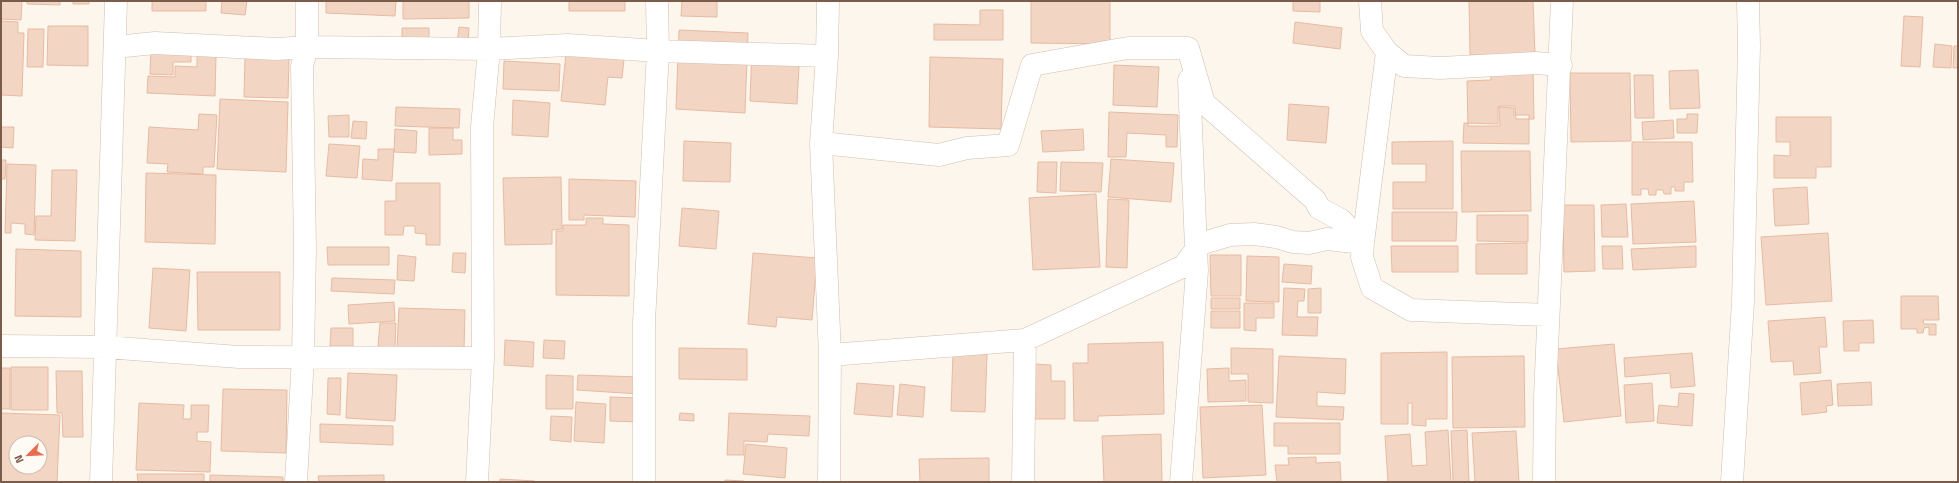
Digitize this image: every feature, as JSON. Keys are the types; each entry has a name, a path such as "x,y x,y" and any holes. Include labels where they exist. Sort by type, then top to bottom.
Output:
{"street":[{"path":"101,482 116,1"},
{"path":"296,482 303,357 305,250 302,66 307,47 308,1"},
{"path":"477,482 483,358 482,127 489,49 490,1"},
{"path":"644,482 644,322 658,52 657,1"},
{"path":"828,1 827,56 821,143 830,355 829,482"},
{"path":"1370,1 1372,31 1386,52 1404,66 1440,68 1536,63 1561,65"},
{"path":"1544,482 1548,315 1561,65 1562,1"},
{"path":"1732,482 1743,300 1749,46 1748,1"},
{"path":"115,47 154,43 277,49 307,47 489,49 568,45 658,52 827,56"},
{"path":"821,143 939,155 967,148 1008,146 1032,65 1128,48 1188,48"},
{"path":"1188,48 1204,103 1315,200 1319,208 1341,220 1362,243"},
{"path":"1181,482 1197,271 1188,48"},
{"path":"1386,52 1362,243 1362,257 1372,288 1411,310 1548,315"},
{"path":"830,355 1025,340 1184,266 1200,244 1230,235 1254,234 1276,236 1293,242 1308,243 1327,239 1362,243"},
{"path":"1023,482 1025,340"},
{"path":"1,346 105,347 239,357 483,358"}],"building":[{"path":"1,1 22,1 21,20 1,19"},
{"path":"27,1 60,1 60,5 27,4"},
{"path":"73,1 89,1 89,4 73,4"},
{"path":"152,1 206,1 206,11 152,11"},
{"path":"222,1 247,1 245,15 221,13"},
{"path":"326,1 396,1 395,16 326,13"},
{"path":"403,1 469,1 469,18 403,19"},
{"path":"569,1 625,1 625,11 569,11"},
{"path":"682,1 717,1 717,17 681,16"},
{"path":"1031,1 1110,1 1110,44 1031,43"},
{"path":"1293,1 1320,1 1320,12 1293,11"},
{"path":"1469,1 1533,1 1535,54 1470,55"},
{"path":"980,10 1003,10 1003,40 934,40 934,24 980,25"},
{"path":"1904,16 1923,17 1920,67 1901,66"},
{"path":"1,21 18,22 18,33 24,33 22,96 1,95"},
{"path":"1295,22 1342,28 1340,49 1293,43"},
{"path":"48,26 88,26 88,66 47,65"},
{"path":"459,27 469,28 468,44 457,43"},
{"path":"402,28 429,28 429,46 402,45"},
{"path":"28,29 44,29 43,67 27,67"},
{"path":"679,30 748,33 745,113 676,109"},
{"path":"567,44 625,50 622,78 608,77 605,105 561,101"},
{"path":"1935,44 1952,46 1951,68 1933,67"},
{"path":"752,46 800,48 797,104 750,101"},
{"path":"1954,46 1958,46 1958,68 1953,68"},
{"path":"151,50 191,50 191,62 173,62 173,75 150,74"},
{"path":"197,55 216,56 215,96 147,93 148,76 175,77 175,66 197,67"},
{"path":"930,57 1003,59 1001,129 929,127"},
{"path":"245,58 289,59 288,98 244,97"},
{"path":"504,61 560,64 559,91 503,89"},
{"path":"1114,65 1159,67 1157,107 1113,105"},
{"path":"1698,70 1700,108 1670,109 1669,71"},
{"path":"1533,71 1534,119 1516,119 1515,106 1499,106 1500,126 1468,126 1467,81 1491,80 1491,72"},
{"path":"1570,73 1630,73 1631,141 1571,142"},
{"path":"1634,75 1653,75 1654,118 1635,118"},
{"path":"220,99 288,102 286,172 217,169"},
{"path":"513,100 550,103 548,137 512,135"},
{"path":"1289,104 1329,107 1326,143 1287,140"},
{"path":"396,107 460,109 459,128 395,126"},
{"path":"1498,107 1514,108 1514,115 1529,115 1529,144 1463,143 1464,123 1498,124"},
{"path":"1109,112 1178,115 1177,147 1166,147 1166,135 1127,133 1126,157 1108,157"},
{"path":"199,114 217,115 214,167 203,167 203,174 167,172 168,164 147,163 149,127 198,130"},
{"path":"1687,114 1698,114 1697,133 1677,133 1677,119 1687,119"},
{"path":"349,115 349,137 329,137 328,116"},
{"path":"1776,117 1831,117 1831,167 1816,167 1816,178 1774,178 1774,155 1790,156 1790,142 1776,142"},
{"path":"1673,120 1674,138 1643,140 1642,122"},
{"path":"353,121 367,122 366,139 351,138"},
{"path":"1,127 14,127 13,148 1,147"},
{"path":"429,128 453,128 453,140 462,140 462,154 429,155"},
{"path":"395,129 417,131 416,153 394,152"},
{"path":"1083,129 1084,150 1043,152 1041,131"},
{"path":"684,141 731,143 730,182 683,181"},
{"path":"1453,141 1453,209 1393,209 1393,182 1426,182 1426,164 1392,164 1392,142"},
{"path":"1632,142 1692,142 1693,182 1684,182 1684,191 1675,191 1675,187 1671,187 1671,194 1664,194 1663,190 1656,190 1656,195 1649,195 1648,189 1641,189 1641,195 1632,195"},
{"path":"329,144 360,146 357,178 326,176"},
{"path":"378,149 394,149 392,181 362,179 363,159 378,160"},
{"path":"1461,151 1530,151 1531,211 1462,212"},
{"path":"1111,159 1174,163 1171,202 1108,197"},
{"path":"1,160 6,160 5,179 1,179"},
{"path":"1038,162 1057,162 1056,193 1037,192"},
{"path":"1061,162 1103,163 1101,192 1060,191"},
{"path":"7,164 36,165 34,235 25,234 25,224 11,223 11,233 5,233"},
{"path":"52,170 77,170 75,241 35,240 36,216 51,216"},
{"path":"146,173 216,175 215,244 145,242"},
{"path":"561,177 562,229 552,230 552,244 505,245 503,178"},
{"path":"569,179 636,181 635,217 584,215 584,220 569,220"},
{"path":"396,183 440,183 440,245 426,245 426,234 415,233 415,226 404,226 403,235 385,235 385,201 396,201"},
{"path":"1807,187 1809,224 1775,226 1773,189"},
{"path":"1096,194 1100,267 1033,270 1029,198"},
{"path":"1108,199 1129,200 1127,268 1106,267"},
{"path":"1694,201 1696,242 1633,244 1631,204"},
{"path":"1626,204 1628,237 1602,237 1601,205"},
{"path":"1563,205 1594,205 1595,271 1564,272"},
{"path":"682,208 719,211 716,249 679,246"},
{"path":"1392,212 1457,212 1456,241 1392,241"},
{"path":"1477,215 1528,215 1528,242 1477,241"},
{"path":"586,218 603,218 603,224 629,225 629,296 556,295 556,231 563,231 563,225 586,225"},
{"path":"1828,233 1832,301 1766,305 1761,237"},
{"path":"1527,243 1527,274 1476,274 1476,244"},
{"path":"1391,246 1458,246 1458,272 1392,272"},
{"path":"1602,246 1622,246 1623,269 1603,269"},
{"path":"1696,246 1696,267 1633,270 1631,249"},
{"path":"327,247 389,247 389,265 328,265"},
{"path":"16,249 81,251 81,317 15,316"},
{"path":"453,253 466,253 465,273 452,272"},
{"path":"753,253 817,258 812,320 777,317 776,327 748,324"},
{"path":"398,255 416,257 414,281 397,280"},
{"path":"1210,255 1241,255 1241,296 1211,296"},
{"path":"1247,256 1279,257 1279,302 1246,301"},
{"path":"1284,264 1312,266 1311,284 1282,282"},
{"path":"153,268 190,270 186,331 149,328"},
{"path":"197,272 280,272 280,330 198,330"},
{"path":"332,278 395,280 394,294 331,291"},
{"path":"1284,288 1305,289 1304,301 1298,301 1297,317 1318,317 1317,336 1282,335"},
{"path":"1321,288 1321,313 1308,313 1308,289"},
{"path":"1901,296 1938,296 1939,320 1923,320 1924,324 1936,324 1936,335 1929,335 1929,327 1924,328 1923,333 1917,333 1917,329 1901,329"},
{"path":"1211,298 1240,298 1240,309 1211,309"},
{"path":"394,302 395,321 349,324 348,305"},
{"path":"1244,303 1274,303 1274,318 1256,318 1256,331 1244,330"},
{"path":"399,308 465,310 464,349 397,347"},
{"path":"1211,311 1240,311 1240,328 1211,328"},
{"path":"1825,317 1827,347 1819,347 1821,373 1794,375 1793,361 1771,362 1768,321"},
{"path":"1873,320 1874,343 1859,343 1859,351 1844,351 1843,321"},
{"path":"380,323 396,323 395,347 378,346"},
{"path":"331,328 353,328 353,346 330,346"},
{"path":"505,340 534,342 533,367 504,365"},
{"path":"544,340 565,341 564,359 543,358"},
{"path":"1163,342 1164,414 1098,416 1098,421 1074,421 1073,363 1088,363 1088,344"},
{"path":"1614,344 1621,416 1564,422 1556,349"},
{"path":"679,348 747,349 747,380 679,379"},
{"path":"1231,348 1273,349 1273,403 1248,402 1248,374 1231,374"},
{"path":"1447,352 1447,419 1426,419 1426,426 1412,425 1412,403 1408,403 1408,424 1381,424 1381,353"},
{"path":"953,353 987,354 985,412 951,411"},
{"path":"1692,353 1695,386 1671,388 1670,373 1625,377 1624,358"},
{"path":"1279,356 1346,359 1345,394 1317,392 1317,406 1344,407 1343,420 1276,417"},
{"path":"1524,356 1525,427 1453,428 1452,357"},
{"path":"1034,364 1051,365 1051,381 1065,381 1065,419 1033,419"},
{"path":"11,367 48,367 48,410 11,410"},
{"path":"1,368 10,368 10,409 1,409"},
{"path":"1229,368 1229,381 1246,380 1246,401 1208,402 1207,369"},
{"path":"56,371 82,371 83,437 63,437 62,413 57,413"},
{"path":"348,373 397,375 395,421 346,418"},
{"path":"546,375 573,376 573,409 546,409"},
{"path":"578,375 640,377 639,394 577,390"},
{"path":"328,378 341,378 340,415 327,414"},
{"path":"1831,380 1833,405 1826,406 1827,412 1802,415 1800,383"},
{"path":"1871,382 1872,405 1838,406 1837,384"},
{"path":"857,383 894,386 892,417 854,414"},
{"path":"1652,383 1654,421 1626,423 1624,385"},
{"path":"900,384 925,387 923,417 897,415"},
{"path":"223,389 287,390 286,453 221,451"},
{"path":"1679,393 1694,394 1692,426 1657,423 1659,405 1678,407"},
{"path":"610,397 641,398 640,422 610,421"},
{"path":"576,402 606,404 604,443 574,441"},
{"path":"139,403 184,405 183,419 191,419 191,405 209,405 208,432 197,432 197,441 211,442 210,472 136,470"},
{"path":"1262,405 1266,475 1203,478 1200,407"},
{"path":"1,413 60,415 57,482 1,482"},
{"path":"680,413 694,414 694,421 679,420"},
{"path":"729,413 810,416 809,436 768,434 767,442 744,441 744,455 727,455"},
{"path":"551,416 572,417 571,442 550,440"},
{"path":"1274,423 1340,423 1340,454 1288,454 1288,446 1274,446"},
{"path":"320,424 393,426 393,445 320,442"},
{"path":"1448,430 1451,482 1388,482 1385,436 1410,434 1412,466 1427,465 1425,432"},
{"path":"1467,430 1469,482 1453,482 1451,431"},
{"path":"1516,431 1519,482 1475,482 1472,433"},
{"path":"1161,434 1162,482 1104,482 1102,436"},
{"path":"746,444 787,448 785,478 743,474"},
{"path":"1316,457 1316,463 1340,462 1341,482 1277,482 1275,465 1289,465 1288,458"},
{"path":"989,458 989,482 920,482 919,459"},
{"path":"137,474 204,474 204,482 138,482"},
{"path":"210,475 283,477 283,482 210,482"},
{"path":"384,475 384,482 319,482 318,476"},
{"path":"500,479 535,481 535,482 500,482"},
{"path":"725,480 744,481 744,482 725,482"}]}
